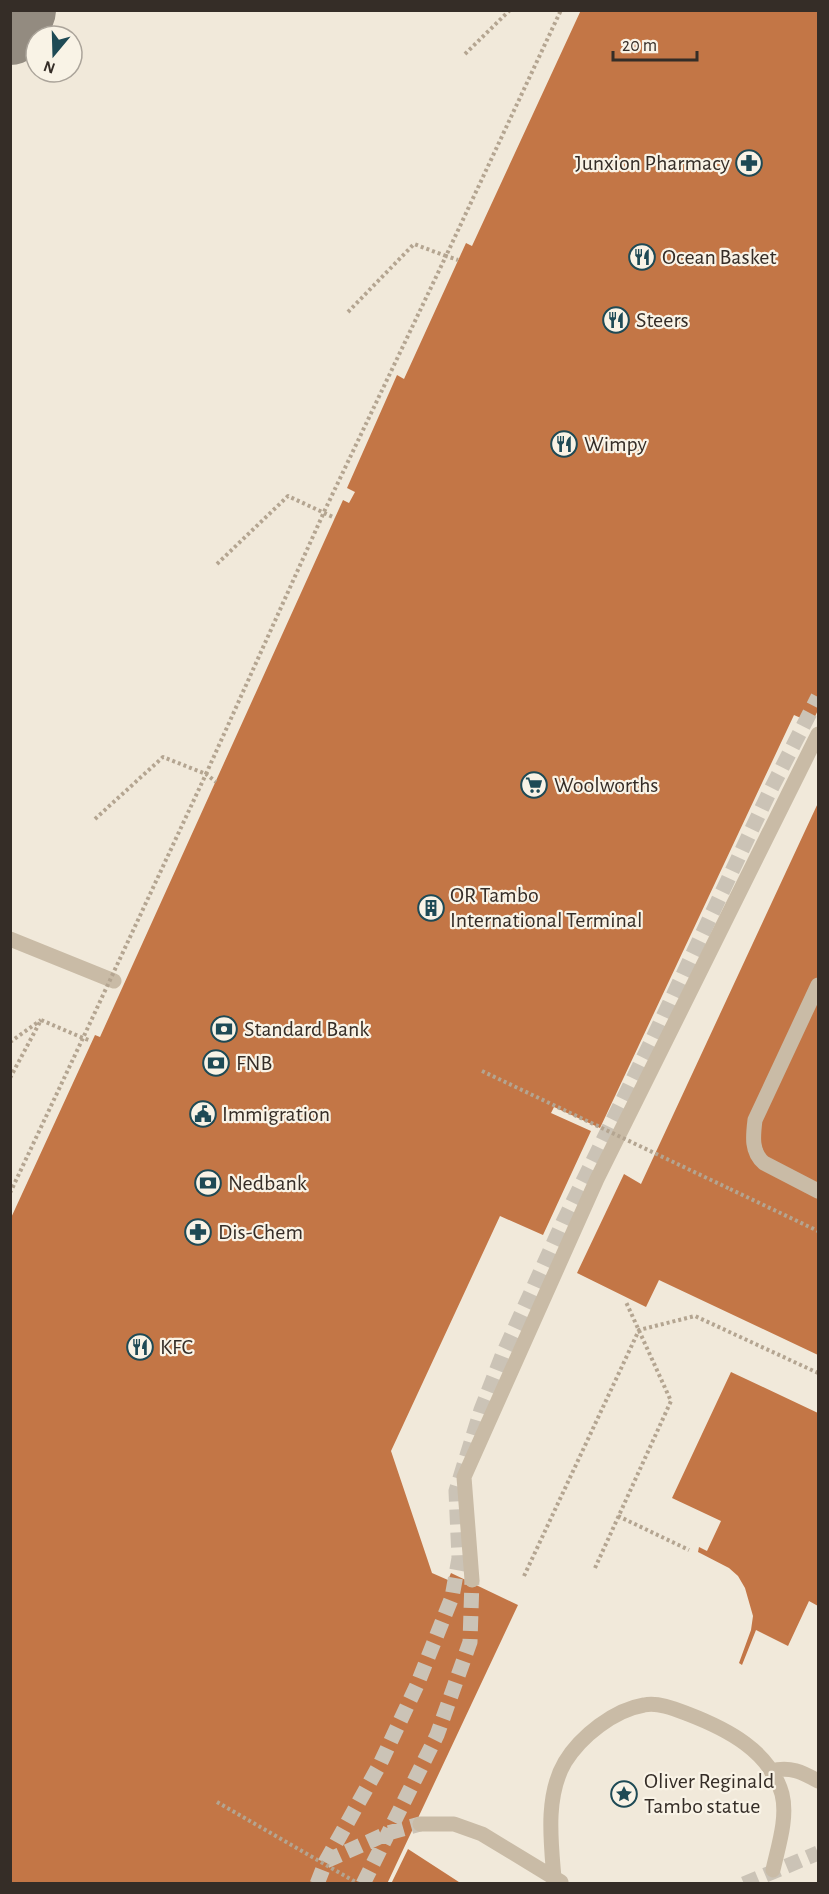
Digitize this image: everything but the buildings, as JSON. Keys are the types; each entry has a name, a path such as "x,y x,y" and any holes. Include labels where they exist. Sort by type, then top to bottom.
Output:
{"street":[{"path":"472,1580 464,1477 597,1179 819,734"},
{"path":"10,939 114,981"},
{"path":"819,985 755,1120 754,1140 756,1152 764,1163 819,1191"},
{"path":"558,1881 551,1838 552,1807 564,1763 580,1743 602,1724 624,1710 646,1704 671,1708 712,1723 736,1736 771,1771 782,1795 783,1818 773,1870"},
{"path":"771,1771 783,1768 793,1769 819,1781"},
{"path":"420,1824 454,1824 482,1834 558,1881"}],"path":[{"path":"465,54 510,10"},
{"path":"10,1193 206,774 324,512 561,10"},
{"path":"348,312 414,244 458,260"},
{"path":"217,564 288,496 335,518"},
{"path":"95,819 163,757 206,774 216,782"},
{"path":"42,1020 92,1041"},
{"path":"10,1042 42,1020"},
{"path":"10,1078 42,1020"},
{"path":"482,1071 819,1231"},
{"path":"594,1568 671,1401 626,1302"},
{"path":"639,1330 695,1316 819,1373"},
{"path":"524,1576 639,1330"},
{"path":"618,1516 689,1550"},
{"path":"217,1802 359,1884"}],"taxiway":[{"path":"10,27 18,10"}],"tunnel":[{"path":"317,1884 326,1861 380,1764 417,1685 452,1597 459,1558 456,1491 481,1410 502,1356 564,1220 769,793 818,697"},
{"path":"363,1884 437,1735 470,1642 472,1580"},
{"path":"326,1861 388,1833 420,1824"},
{"path":"744,1884 818,1853"}],"place":[{"name":"Junxion Pharmacy","path":"749,163"},
{"name":"Ocean Basket","path":"642,257"},
{"name":"Steers","path":"616,320"},
{"name":"Wimpy","path":"564,444"},
{"name":"Woolworths","path":"534,785"},
{"name":"OR Tambo International Terminal","path":"431,908"},
{"name":"Standard Bank","path":"224,1029"},
{"name":"FNB","path":"216,1063"},
{"name":"Immigration","path":"203,1114"},
{"name":"Nedbank","path":"208,1183"},
{"name":"Dis-Chem","path":"198,1232"},
{"name":"KFC","path":"140,1347"},
{"name":"Oliver Reginald Tambo statue","path":"624,1794"}]}
